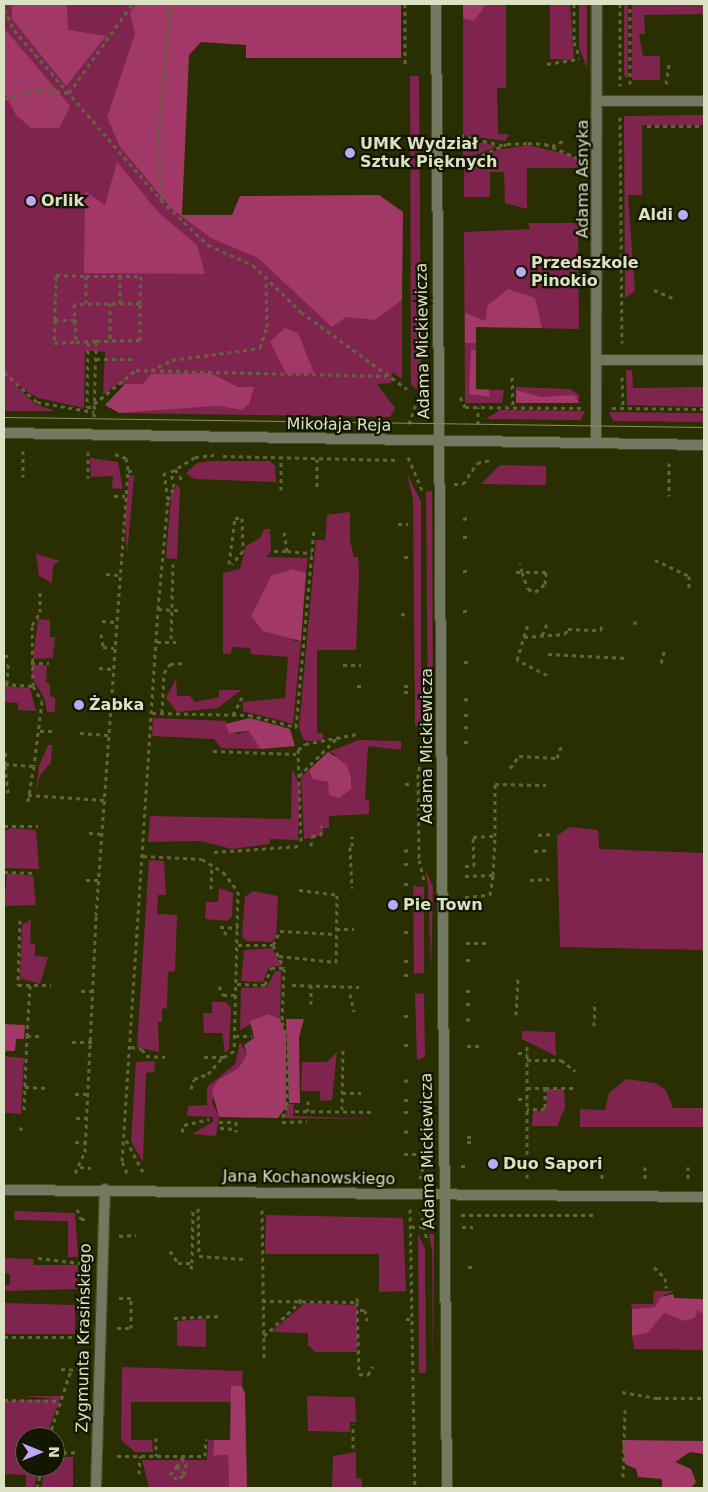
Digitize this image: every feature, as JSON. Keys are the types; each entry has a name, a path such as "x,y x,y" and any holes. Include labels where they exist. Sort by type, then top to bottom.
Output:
{"street":[{"name":"Adama Mickiewicza","path":"436,4 446,1488"},
{"name":"Adama Asnyka","path":"596,443 598,360 597,4"},
{"path":"598,102 704,101"},
{"path":"598,360 704,360"},
{"name":"Mikołaja Reja","path":"4,433 704,445"},
{"name":"Jana Kochanowskiego","path":"4,1190 704,1198"},
{"name":"Zygmunta Krasińskiego","path":"96,1488 104,1190"}],"path":[{"path":"70,93 132,4"},
{"path":"161,200 158,140 170,4"},
{"path":"405,4 405,67"},
{"path":"620,4 623,408"},
{"path":"630,4 630,85"},
{"path":"4,9 14,30 161,200 208,245 253,265 301,312 386,376 407,389"},
{"path":"546,64 580,59"},
{"path":"668,73 669,64"},
{"path":"4,99 40,89 70,93"},
{"path":"647,126 704,126"},
{"path":"460,135 504,146"},
{"path":"551,146 564,141"},
{"path":"460,165 504,146 528,142 551,146 583,160"},
{"path":"56,275 86,276 141,276 140,340 54,343 56,275"},
{"path":"86,276 86,304"},
{"path":"120,276 120,303"},
{"path":"151,370 172,360 260,348 267,327 266,278"},
{"path":"654,290 673,298"},
{"path":"110,303 110,341"},
{"path":"76,342 74,304 140,303"},
{"path":"54,320 75,320"},
{"path":"88,342 87,407 94,405 136,370 386,376"},
{"path":"94,423 96,342"},
{"path":"96,358 132,359"},
{"path":"4,372 37,402 94,412"},
{"path":"512,377 513,408"},
{"path":"460,397 465,407 584,408"},
{"path":"478,407 478,429"},
{"path":"597,408 704,409"},
{"path":"23,451 23,478"},
{"path":"88,452 88,478"},
{"path":"75,1176 80,1167 88,1118 93,991 112,669 118,575 128,471 123,456 103,453"},
{"path":"168,500 163,490 163,472 173,471 204,456 397,460"},
{"path":"281,459 281,490"},
{"path":"317,459 318,487"},
{"path":"451,484 463,484 477,463 502,460"},
{"path":"663,463 678,463"},
{"path":"669,463 669,496"},
{"path":"128,471 136,471"},
{"path":"173,471 183,482"},
{"path":"130,1177 124,1169 131,1048 158,610 168,500 174,487 173,471"},
{"path":"114,496 125,496"},
{"path":"235,518 242,518 243,551 230,564 235,518"},
{"path":"463,518 468,518"},
{"path":"398,524 408,524"},
{"path":"152,713 233,715 296,728 314,530"},
{"path":"284,532 287,551"},
{"path":"274,551 312,553"},
{"path":"404,557 409,557"},
{"path":"655,560 689,576 689,590"},
{"path":"516,572 522,572 546,572 545,584 540,590 528,589 522,572 520,563"},
{"path":"171,639 173,564"},
{"path":"464,572 469,572"},
{"path":"106,574 118,575"},
{"path":"27,805 40,731 42,701 33,686 30,663 40,592"},
{"path":"158,610 180,610"},
{"path":"464,611 469,611"},
{"path":"401,614 409,615"},
{"path":"102,621 115,622"},
{"path":"633,623 639,622"},
{"path":"528,624 515,660 546,675"},
{"path":"542,636 547,624"},
{"path":"524,637 565,634 568,629 601,630 602,624"},
{"path":"101,634 102,648 114,648"},
{"path":"156,642 176,642"},
{"path":"661,663 665,663 665,649"},
{"path":"548,654 627,658"},
{"path":"8,662 5,684 33,686"},
{"path":"464,662 469,662"},
{"path":"30,663 49,663"},
{"path":"162,714 164,673 170,664 185,663"},
{"path":"343,665 361,665"},
{"path":"99,668 112,669"},
{"path":"357,686 364,686"},
{"path":"233,715 242,697"},
{"path":"464,699 470,700"},
{"path":"464,715 470,715"},
{"path":"464,728 470,728"},
{"path":"40,731 55,732"},
{"path":"80,733 108,735"},
{"path":"301,841 299,777 296,754 305,744 357,734"},
{"path":"299,777 337,737"},
{"path":"464,742 470,742"},
{"path":"510,768 519,756 557,758 561,747"},
{"path":"6,751 4,770 8,793"},
{"path":"213,751 296,754"},
{"path":"4,764 34,766"},
{"path":"465,897 490,895 494,877 495,784 546,785"},
{"path":"28,795 104,800"},
{"path":"311,846 312,836 321,836 321,825"},
{"path":"4,826 38,826"},
{"path":"89,833 102,834"},
{"path":"538,834 552,834"},
{"path":"352,836 352,888"},
{"path":"465,866 474,866 473,837 494,836"},
{"path":"214,852 301,846"},
{"path":"404,851 409,850"},
{"path":"534,851 549,850"},
{"path":"493,855 499,854"},
{"path":"143,856 192,858 212,865 238,890 234,1051 224,1057 208,1074 194,1079 192,1089"},
{"path":"404,864 409,864"},
{"path":"211,889 212,865"},
{"path":"4,872 35,873"},
{"path":"465,876 494,877"},
{"path":"530,880 549,879"},
{"path":"86,880 99,880"},
{"path":"404,884 410,884"},
{"path":"279,956 336,963 337,895 299,890"},
{"path":"404,900 410,900"},
{"path":"20,920 18,984 51,986"},
{"path":"220,927 238,928"},
{"path":"225,935 226,928"},
{"path":"336,928 354,928"},
{"path":"273,945 280,931 336,934"},
{"path":"404,932 410,932"},
{"path":"466,943 490,943"},
{"path":"238,945 273,945"},
{"path":"273,945 284,968 282,1022 288,1038 287,1106 282,1120 307,1121"},
{"path":"404,961 410,960"},
{"path":"466,960 471,960"},
{"path":"237,984 266,984 271,968 284,968"},
{"path":"404,975 410,975"},
{"path":"516,1015 518,978"},
{"path":"292,985 311,986 323,984 359,987"},
{"path":"24,1110 30,985"},
{"path":"219,986 223,995 236,995"},
{"path":"311,986 311,1004"},
{"path":"81,991 93,991"},
{"path":"466,991 471,991"},
{"path":"350,994 354,1012"},
{"path":"594,1026 595,1002"},
{"path":"466,1004 471,1004"},
{"path":"404,1016 410,1016"},
{"path":"466,1020 471,1019"},
{"path":"27,1036 42,1036"},
{"path":"235,1036 252,1036"},
{"path":"72,1042 92,1042"},
{"path":"404,1045 410,1045"},
{"path":"527,1045 527,1178"},
{"path":"342,1110 343,1046"},
{"path":"467,1046 481,1046"},
{"path":"131,1048 142,1049 146,1056 165,1057"},
{"path":"211,1051 211,1057"},
{"path":"518,1053 527,1053"},
{"path":"200,1057 224,1057"},
{"path":"527,1060 561,1060 575,1071"},
{"path":"404,1081 410,1080"},
{"path":"25,1087 46,1088"},
{"path":"527,1088 573,1088"},
{"path":"527,1109 545,1109 545,1088"},
{"path":"342,1093 361,1093"},
{"path":"75,1094 88,1094"},
{"path":"518,1099 527,1099"},
{"path":"404,1100 411,1100"},
{"path":"308,1101 308,1111"},
{"path":"295,1111 342,1110 372,1112"},
{"path":"404,1112 411,1112"},
{"path":"76,1118 88,1118"},
{"path":"182,1132 184,1125 209,1119"},
{"path":"219,1122 236,1122 236,1131 220,1128"},
{"path":"21,1128 21,1133"},
{"path":"404,1132 411,1131"},
{"path":"126,1140 144,1175"},
{"path":"75,1142 85,1143"},
{"path":"404,1154 434,1154"},
{"path":"80,1167 91,1168"},
{"path":"602,1167 602,1181"},
{"path":"645,1167 645,1181"},
{"path":"688,1167 688,1182"},
{"path":"119,1169 124,1169"},
{"path":"74,1202 81,1219 87,1219"},
{"path":"198,1208 197,1253 206,1261"},
{"path":"410,1209 415,1488"},
{"path":"262,1210 264,1361"},
{"path":"191,1269 193,1214"},
{"path":"468,1214 602,1215"},
{"path":"420,1215 431,1215"},
{"path":"411,1227 436,1227"},
{"path":"456,1227 473,1227"},
{"path":"118,1236 136,1236"},
{"path":"170,1251 178,1264 192,1263"},
{"path":"202,1257 244,1259"},
{"path":"38,1258 80,1262"},
{"path":"654,1266 665,1278 666,1288"},
{"path":"468,1267 474,1267"},
{"path":"264,1336 300,1302 300,1295"},
{"path":"358,1295 357,1302 360,1310 359,1374 368,1375 373,1366"},
{"path":"117,1298 131,1298 133,1315 131,1328 117,1328"},
{"path":"262,1301 357,1302"},
{"path":"360,1310 365,1310 367,1321"},
{"path":"174,1318 221,1316"},
{"path":"406,1320 413,1320"},
{"path":"4,1337 79,1337"},
{"path":"61,1369 78,1370"},
{"path":"52,1427 71,1370"},
{"path":"668,1391 668,1398"},
{"path":"622,1392 668,1398 704,1398"},
{"path":"4,1400 59,1401"},
{"path":"623,1477 625,1410"},
{"path":"353,1424 353,1448"},
{"path":"156,1438 156,1456"},
{"path":"117,1456 205,1456 206,1439"},
{"path":"65,1453 78,1452"},
{"path":"139,1474 140,1456"},
{"path":"181,1456 185,1462 185,1473 180,1479 171,1477 176,1466 185,1462"},
{"path":"176,1466 185,1473"}],"shaded area":[{"path":"4,4 183,4 182,215 400,216 396,304 402,300 402,379 392,372 391,383 377,384 395,408 390,417 118,413 218,406 242,410 253,387 116,385 103,395 105,352 96,351 85,351 84,408 38,398 15,384 35,404 55,411 4,411"},
{"path":"12,4 67,4 68,30 106,36 66,86 12,19"},
{"path":"136,4 401,4 401,58 246,58 246,45 201,42 189,55 182,215 232,215 240,196 379,195 403,212 402,300 375,320 346,317 332,327 258,258 211,238 172,209 120,147 107,117 135,33 130,13"},
{"path":"463,4 506,4 506,88 497,88 498,134 509,134 505,141 463,135"},
{"path":"463,4 486,4 474,21 463,18"},
{"path":"550,4 570,4 574,60 550,59"},
{"path":"579,4 587,4 587,68 579,48"},
{"path":"624,4 628,4 628,79 624,75"},
{"path":"632,4 704,4 704,14 644,15 645,34 639,34 643,56 660,56 660,80 632,80"},
{"path":"4,28 70,106 59,128 31,128 16,115 4,92"},
{"path":"410,76 419,76 421,356 417,390 411,384"},
{"path":"704,115 704,125 642,125 642,195 628,195 635,291 625,298 624,116"},
{"path":"463,138 486,143 496,147 463,160"},
{"path":"528,145 569,155 577,159 578,168 527,168 527,209 505,203 504,172 490,172 490,197 464,197 464,168 497,150"},
{"path":"117,162 158,212 197,245 205,274 84,273 85,191 105,205"},
{"path":"528,223 578,223 579,329 476,327 476,389 504,390 502,403 465,403 464,232 530,229"},
{"path":"508,289 535,298 542,328 476,327 476,343 465,343 465,313 486,321 487,306"},
{"path":"285,328 298,333 314,373 286,374 270,342"},
{"path":"471,350 476,350 476,389 489,390 490,397 469,394"},
{"path":"626,370 632,370 633,388 704,387 704,407 627,405"},
{"path":"210,373 238,387 254,387 249,404 242,410 218,406 119,413 105,405 125,384 143,384 151,374"},
{"path":"516,387 570,389 579,395 579,403 516,403"},
{"path":"516,390 541,397 574,395 579,403 516,403"},
{"path":"500,410 585,411 581,420 486,419"},
{"path":"609,412 704,413 704,422 613,421"},
{"path":"90,458 118,462 123,489 112,488 113,476 91,477"},
{"path":"211,461 270,461 275,466 276,482 194,479 186,473 197,463"},
{"path":"500,465 546,466 546,485 481,484"},
{"path":"407,474 421,501 421,726 415,726 413,499"},
{"path":"129,475 134,476 127,554 125,518"},
{"path":"177,485 180,488 177,559 166,558 171,496"},
{"path":"432,491 433,723 428,728 426,492"},
{"path":"350,512 350,540 354,557 358,557 359,576 356,650 317,650 317,733 323,733 323,740 304,740 299,728 316,540 325,540 327,515"},
{"path":"264,529 270,529 271,552 266,557 308,558 306,573 292,569 294,641 301,641 293,724 243,711 243,702 285,698 288,657 251,654 250,648 232,647 231,654 223,654 223,573 240,569 246,546 260,538"},
{"path":"36,554 60,561 53,565 52,583 39,576"},
{"path":"292,569 306,573 301,641 263,631 251,616 271,576"},
{"path":"38,619 50,620 50,637 55,637 53,658 33,659"},
{"path":"32,665 47,665 46,682 50,684 50,696 55,698 55,712 47,712 45,700 32,677"},
{"path":"176,679 177,696 190,696 195,702 219,697 219,690 241,690 218,708 177,712 166,698"},
{"path":"4,686 30,688 36,711 18,710 18,703 4,702"},
{"path":"153,718 227,721 225,724 237,734 249,731 257,737 261,749 221,748 214,739 152,736"},
{"path":"250,718 290,729 295,746 261,749 249,731 229,733 225,724"},
{"path":"359,740 401,741 401,750 368,746 365,800 369,800 369,814 329,816 329,828 323,828 323,835 304,839 301,777 309,770 312,779 328,782 335,754 328,752"},
{"path":"48,745 52,745 51,763 40,775 36,792 39,766"},
{"path":"328,752 347,765 351,778 351,789 339,798 329,795 328,782 312,779 309,770"},
{"path":"292,769 300,786 298,840 270,839 270,844 232,849 200,841 148,842 150,816 291,819"},
{"path":"569,827 598,830 599,849 704,853 704,950 560,947 557,836"},
{"path":"11,828 36,830 39,869 4,868 5,831"},
{"path":"149,860 164,861 166,895 158,895 157,914 177,915 175,971 168,972 167,1008 162,1009 162,1022 158,1022 159,1052 137,1047"},
{"path":"425,869 433,887 431,971 428,885"},
{"path":"7,873 33,876 36,905 4,906"},
{"path":"413,886 424,887 424,973 414,974"},
{"path":"219,888 233,893 232,916 227,921 205,919 206,902 218,902"},
{"path":"253,891 278,896 276,938 271,942 247,941 242,937 245,897"},
{"path":"31,919 30,943 35,944 35,956 48,957 40,984 20,978 22,925"},
{"path":"272,948 282,966 269,967 263,982 241,981 244,950"},
{"path":"275,971 281,971 280,1019 269,1014 240,1030 241,988 267,987"},
{"path":"415,993 424,994 425,1057 417,1060"},
{"path":"212,1002 226,1002 231,1008 229,1049 225,1053 222,1033 204,1033 203,1013 212,1013"},
{"path":"269,1014 280,1019 286,1035 286,1107 278,1118 219,1117 212,1091 218,1080 239,1068 247,1054 244,1045 254,1038 250,1021"},
{"path":"286,1019 304,1019 299,1037 300,1103 289,1103"},
{"path":"4,1024 25,1025 24,1039 16,1039 15,1051 6,1051 4,1056"},
{"path":"522,1031 555,1032 556,1056 522,1039"},
{"path":"240,1042 247,1054 240,1068 218,1080 212,1102 219,1117 216,1136 192,1134 213,1122 213,1117 187,1116 188,1106 207,1105 207,1087 235,1064"},
{"path":"337,1052 332,1100 320,1101 320,1091 301,1091 302,1062 327,1062"},
{"path":"4,1056 24,1058 21,1114 4,1113"},
{"path":"155,1061 154,1072 146,1073 143,1162 131,1142 136,1062"},
{"path":"626,1079 655,1083 666,1090 673,1108 704,1108 704,1127 580,1127 580,1109 605,1110 609,1093"},
{"path":"547,1089 564,1089 565,1108 557,1126 532,1126 533,1111 546,1110"},
{"path":"289,1104 294,1104 293,1116 372,1119 284,1118"},
{"path":"14,1211 75,1213 78,1257 68,1257 68,1221 15,1220"},
{"path":"266,1215 403,1218 406,1291 379,1292 379,1254 265,1254"},
{"path":"418,1234 425,1249 426,1373 419,1373"},
{"path":"429,1234 434,1234 433,1369 432,1251"},
{"path":"4,1258 33,1259 34,1265 78,1265 77,1289 4,1291 4,1285 10,1285 10,1274 4,1273"},
{"path":"654,1291 674,1291 661,1297 656,1307 632,1309 631,1304 653,1304"},
{"path":"673,1294 674,1298 704,1299 704,1315 697,1310 695,1318 684,1321 664,1313 648,1333 632,1336 632,1309 655,1307 661,1297"},
{"path":"4,1303 75,1305 75,1334 4,1334"},
{"path":"305,1303 357,1305 357,1352 315,1352 308,1345 308,1333 271,1332"},
{"path":"697,1310 704,1315 704,1350 634,1349 632,1336 648,1333 664,1313 684,1321"},
{"path":"206,1319 206,1347 177,1346 177,1321"},
{"path":"122,1367 243,1371 242,1386 231,1386 231,1402 131,1402 131,1440 152,1440 153,1452 135,1452 121,1440"},
{"path":"231,1386 242,1386 245,1394 247,1488 229,1488 228,1455 213,1456 214,1440 230,1440"},
{"path":"23,1396 61,1396 50,1427 15,1427 15,1474 4,1474 4,1401 55,1399"},
{"path":"307,1396 355,1397 356,1422 350,1422 350,1432 308,1431"},
{"path":"208,1440 214,1440 213,1456 228,1455 229,1488 132,1488 149,1487 142,1460 207,1460"},
{"path":"622,1440 704,1441 704,1454 690,1452 675,1462 691,1469 696,1482 691,1488 662,1488 662,1479 638,1477 636,1469 625,1464"},
{"path":"356,1452 356,1478 362,1479 362,1488 332,1488 333,1456"},
{"path":"65,1457 73,1457 73,1488 41,1488 44,1477 65,1477"},
{"path":"26,1477 37,1477 34,1488 26,1488"}],"tram line":[{"path":"4,417 704,427"}],"place":[{"name":"UMK Wydział Sztuk Pięknych","path":"350,153"},
{"name":"Orlik","path":"31,201"},
{"name":"Aldi","path":"683,215"},
{"name":"Przedszkole Pinokio","path":"521,272"},
{"name":"Żabka","path":"79,705"},
{"name":"Pie Town","path":"393,905"},
{"name":"Duo Sapori","path":"493,1164"}]}
